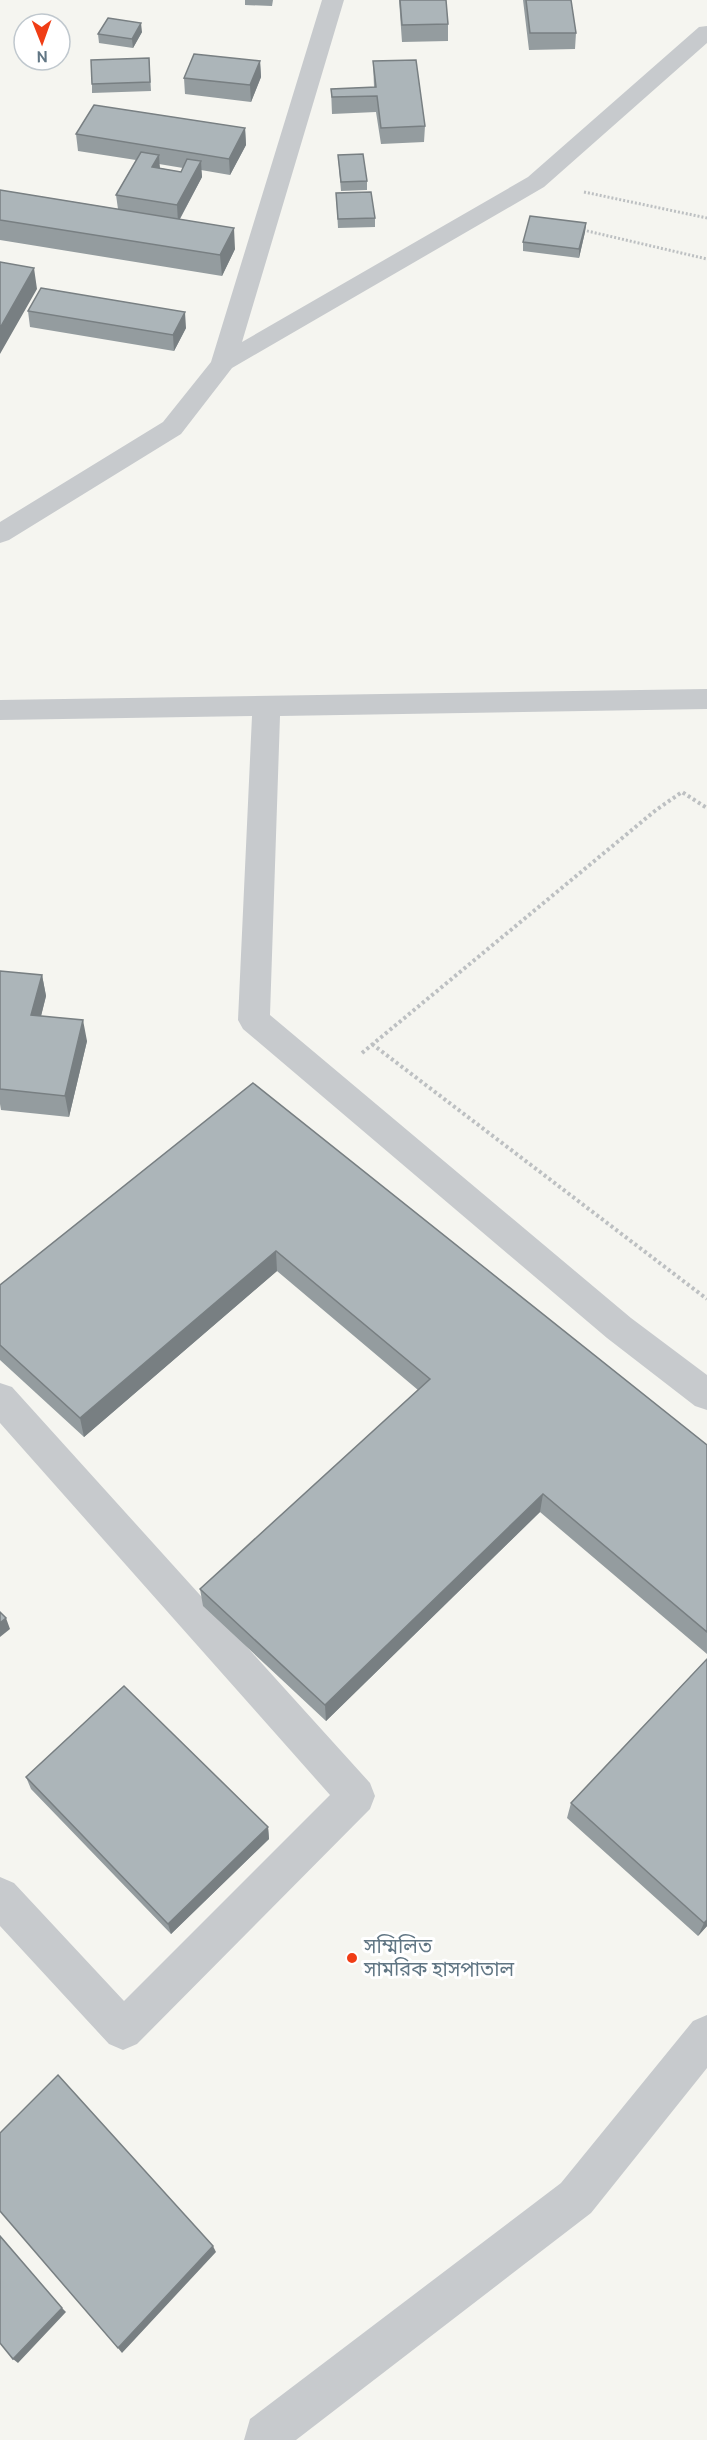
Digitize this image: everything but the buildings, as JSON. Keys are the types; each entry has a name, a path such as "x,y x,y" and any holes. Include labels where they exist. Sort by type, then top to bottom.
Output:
{"street":[{"path":"0,534 172,428 223,363 333,0"},
{"path":"223,363 536,182 707,32"},
{"path":"0,711 707,699"},
{"path":"266,706 254,1020 619,1328 707,1395"},
{"path":"0,1398 356,1796 123,2030 0,1897"},
{"path":"266,2440 266,2435 576,2198 707,2035"}],"path":[{"path":"536,182 707,218"},
{"path":"581,230 707,259"},
{"path":"327,1082 656,810 682,792 707,808"},
{"path":"372,1044 707,1299"}],"place":[{"name":"সম্মিলিত সামরিক হাসপাতাল","path":"352,1958"}]}
